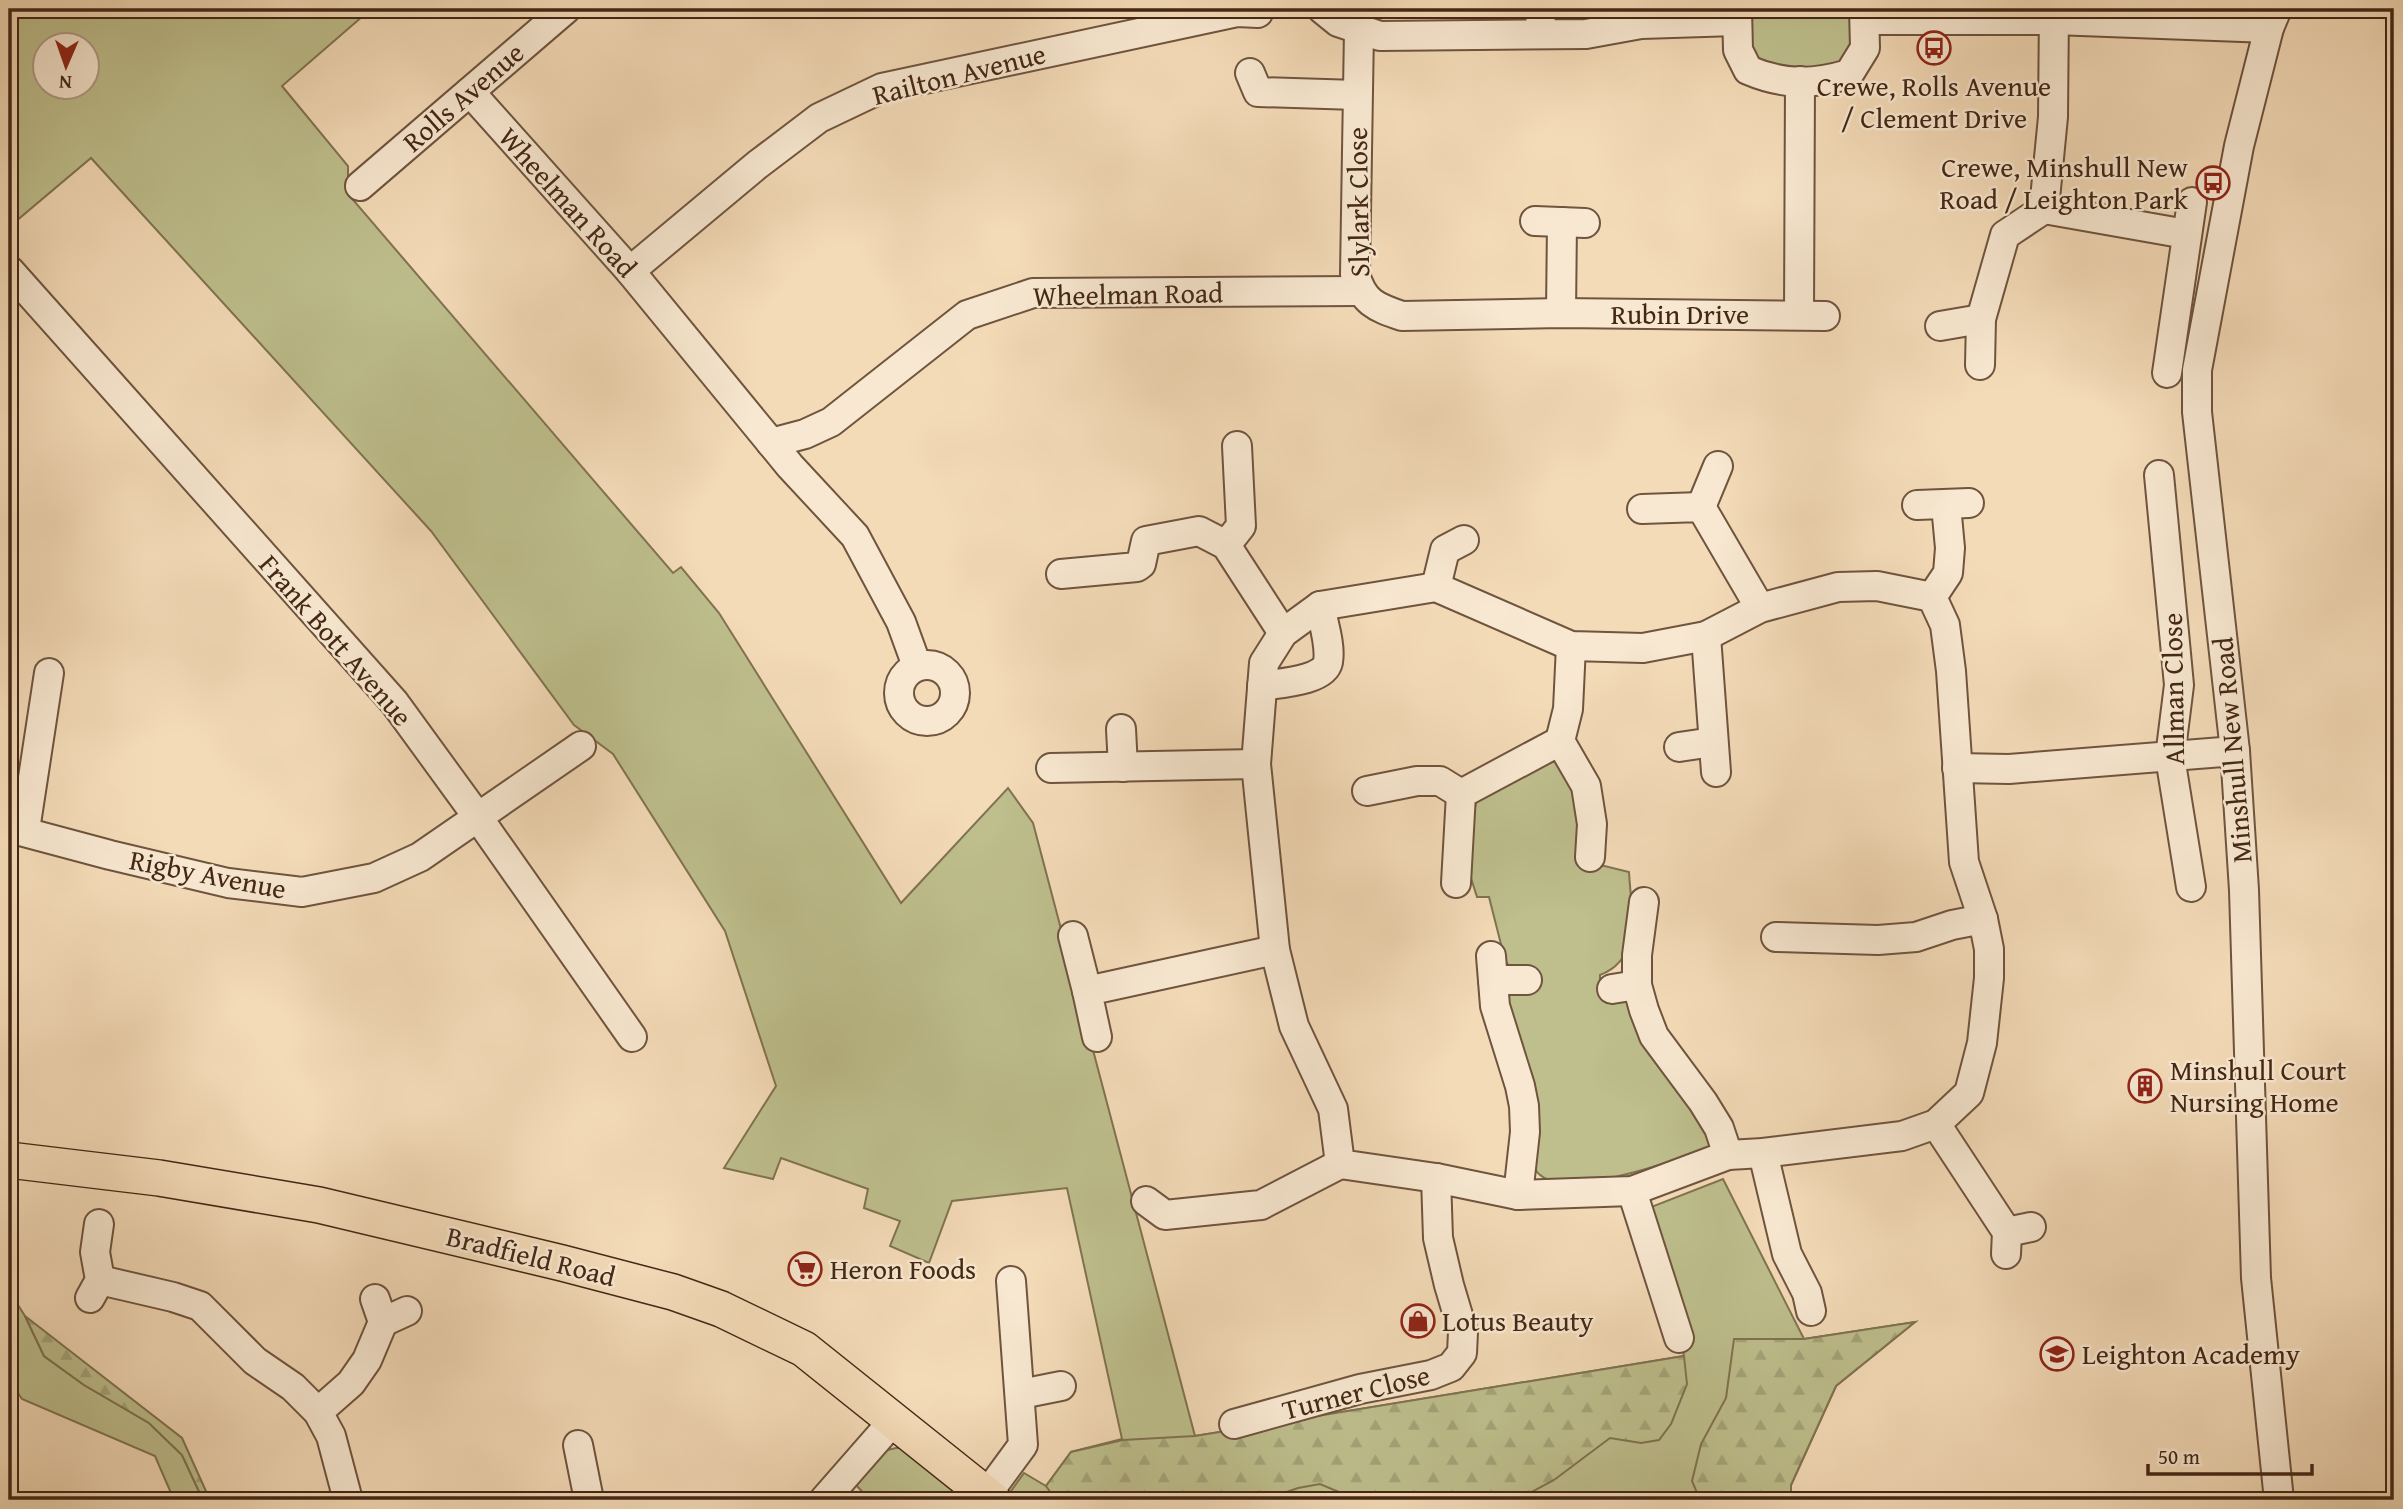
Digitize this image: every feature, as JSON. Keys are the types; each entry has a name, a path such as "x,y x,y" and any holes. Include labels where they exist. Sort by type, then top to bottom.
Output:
{"main road":[{"name":"Bradfield Road","path":"9,1160 159,1178 319,1205 673,1292 721,1309 804,1349 990,1497"}],"street":[{"name":"Rolls Avenue","path":"360,186 566,9"},
{"path":"1322,9 1338,22 1380,36 1541,22 1586,34 1641,23 1736,15 1738,50 1748,70 1773,80 1822,82 1849,74 1865,48 1865,14 2273,18"},
{"name":"Railton Avenue","path":"630,271 757,165 819,118 882,88 1244,11"},
{"path":"2044,209 2053,117 2054,14"},
{"name":"Minshull New Road","path":"2273,18 2239,146 2197,370 2197,412 2235,751 2244,890 2256,1278 2279,1500"},
{"name":"Slylark Close","path":"1359,30 1355,274 1360,291 1380,309 1402,316 1561,313"},
{"path":"1250,73 1258,92 1357,95"},
{"name":"Rubin Drive","path":"1561,313 1812,315 1800,81"},
{"name":"Wheelman Road","path":"470,92 630,271 771,443 855,536 901,622 917,666"},
{"path":"2167,373 2192,202"},
{"path":"1980,365 1981,319 2005,235 2044,209 2186,234"},
{"path":"1561,222 1561,313"},
{"name":"Frank Bott Avenue","path":"9,270 394,702 632,1037"},
{"name":"Wheelman Road","path":"771,443 805,434 831,422 967,315 1033,293 1360,291"},
{"path":"1940,326 1981,319"},
{"path":"1226,545 1241,526 1237,446"},
{"path":"1701,507 1718,466"},
{"name":"Allman Close","path":"2154,489 2179,685 2170,757 2174,842 2191,887"},
{"path":"1917,505 1957,504 1948,573 1933,597"},
{"path":"1642,509 1701,507"},
{"path":"1701,507 1760,608"},
{"path":"1061,574 1137,567 1146,541 1199,531 1226,545 1283,633"},
{"path":"1436,587 1447,541"},
{"path":"1340,1164 1333,1109 1294,1026 1275,950 1256,764 1264,663 1283,633 1320,606 1436,587 1571,646 1643,648 1706,636 1760,608 1838,587 1877,586 1933,597"},
{"path":"1146,1201 1165,1215 1261,1205 1340,1164 1436,1178 1518,1195 1632,1192 1728,1156 1902,1136 1936,1124 1969,1093 1982,1042 1989,978 1989,948 1983,919 1964,862 1951,671 1945,625 1933,597"},
{"path":"1262,686 1314,677 1323,671 1328,663 1320,606"},
{"path":"1706,636 1716,772"},
{"path":"1571,646 1568,709 1560,741 1586,786 1592,824 1590,857"},
{"path":"17,829 38,690"},
{"path":"1121,729 1123,767"},
{"path":"1461,794 1560,741"},
{"path":"1679,747 1713,742"},
{"name":"Rigby Avenue","path":"17,829 110,855 228,883 302,891 374,878 421,857 581,746"},
{"path":"1957,768 2009,769 2235,751"},
{"path":"1051,768 1256,764"},
{"path":"1367,792 1417,781 1440,782 1461,794"},
{"path":"1456,883 1461,794"},
{"path":"1644,902 1637,955 1624,987 1644,1010 1654,1036 1703,1102 1719,1128 1728,1156"},
{"path":"1776,937 1878,940 1916,937 1983,919"},
{"path":"1073,936 1097,1037"},
{"path":"1087,991 1275,950"},
{"path":"1518,1195 1525,1132 1524,1106 1495,1006 1492,968 1527,980"},
{"path":"1936,1124 2015,1238"},
{"path":"1763,1153 1787,1254 1807,1293 1811,1311"},
{"name":"Turner Close","path":"1234,1424 1360,1389 1431,1375 1451,1367 1462,1353 1463,1332 1448,1285 1438,1238 1436,1178"},
{"path":"1632,1192 1679,1338"},
{"path":"99,1224 95,1252 95,1289 173,1297 200,1306 255,1361 293,1387 318,1412 331,1436 348,1500"},
{"path":"990,1497 1023,1445 1011,1281"},
{"path":"318,1412 351,1383 367,1360 388,1311"},
{"path":"1021,1394 1061,1386"},
{"path":"824,1500 894,1420"},
{"path":"579,1441 589,1500"}],"green space":[{"path":"9,9 215,9 219,12 224,9 371,9 282,86 348,166 348,194 673,573 681,567 719,613 901,903 1008,788 1033,823 1195,1436 1684,1356 1646,1209 1723,1179 1804,1339 1915,1322 1836,1386 1791,1485 1791,1500 1019,1500 1011,1491 1024,1473 1046,1486 1071,1452 1122,1439 1067,1188 952,1201 929,1263 890,1246 900,1221 864,1208 868,1189 781,1158 773,1179 724,1168 776,1086 725,931 613,754 574,725 431,531 91,158 9,227"},
{"path":"1748,9 1853,9 1850,49 1837,67 1790,70 1767,66 1753,54"},
{"path":"1559,759 1578,788 1580,860 1629,872 1632,917 1629,945 1614,967 1600,975 1600,994 1624,997 1633,1007 1713,1139 1708,1149 1644,1170 1617,1177 1566,1183 1547,1179 1535,1169 1536,1092 1532,1073 1506,1012 1509,967 1489,897 1477,897 1464,856 1478,794"},
{"path":"9,1291 25,1316 44,1356 84,1385 149,1423 182,1455 203,1500 174,1500 155,1456 22,1399 9,1380"},
{"path":"25,1316 182,1438 210,1500 203,1500 182,1455 149,1423 84,1385 44,1356"},
{"path":"1915,1322 1836,1386 1791,1485 1791,1500 1700,1500 1692,1481 1701,1444 1726,1398 1734,1339 1804,1339"},
{"path":"1684,1356 1687,1384 1671,1424 1659,1440 1641,1443 1610,1438 1554,1480 1517,1500 1358,1500 1320,1484 1298,1488 1264,1500 1056,1500 1046,1486 1071,1452 1123,1440 1195,1436"},
{"path":"908,1448 969,1500 870,1500 854,1483 883,1451"}],"place":[{"name":"Crewe, Rolls Avenue / Clement Drive","path":"1934,48"},
{"name":"Crewe, Minshull New Road / Leighton Park","path":"2213,183"},
{"name":"Minshull Court Nursing Home","path":"2145,1086"},
{"name":"Heron Foods","path":"805,1269"},
{"name":"Lotus Beauty","path":"1418,1321"},
{"name":"Leighton Academy","path":"2057,1354"}]}
